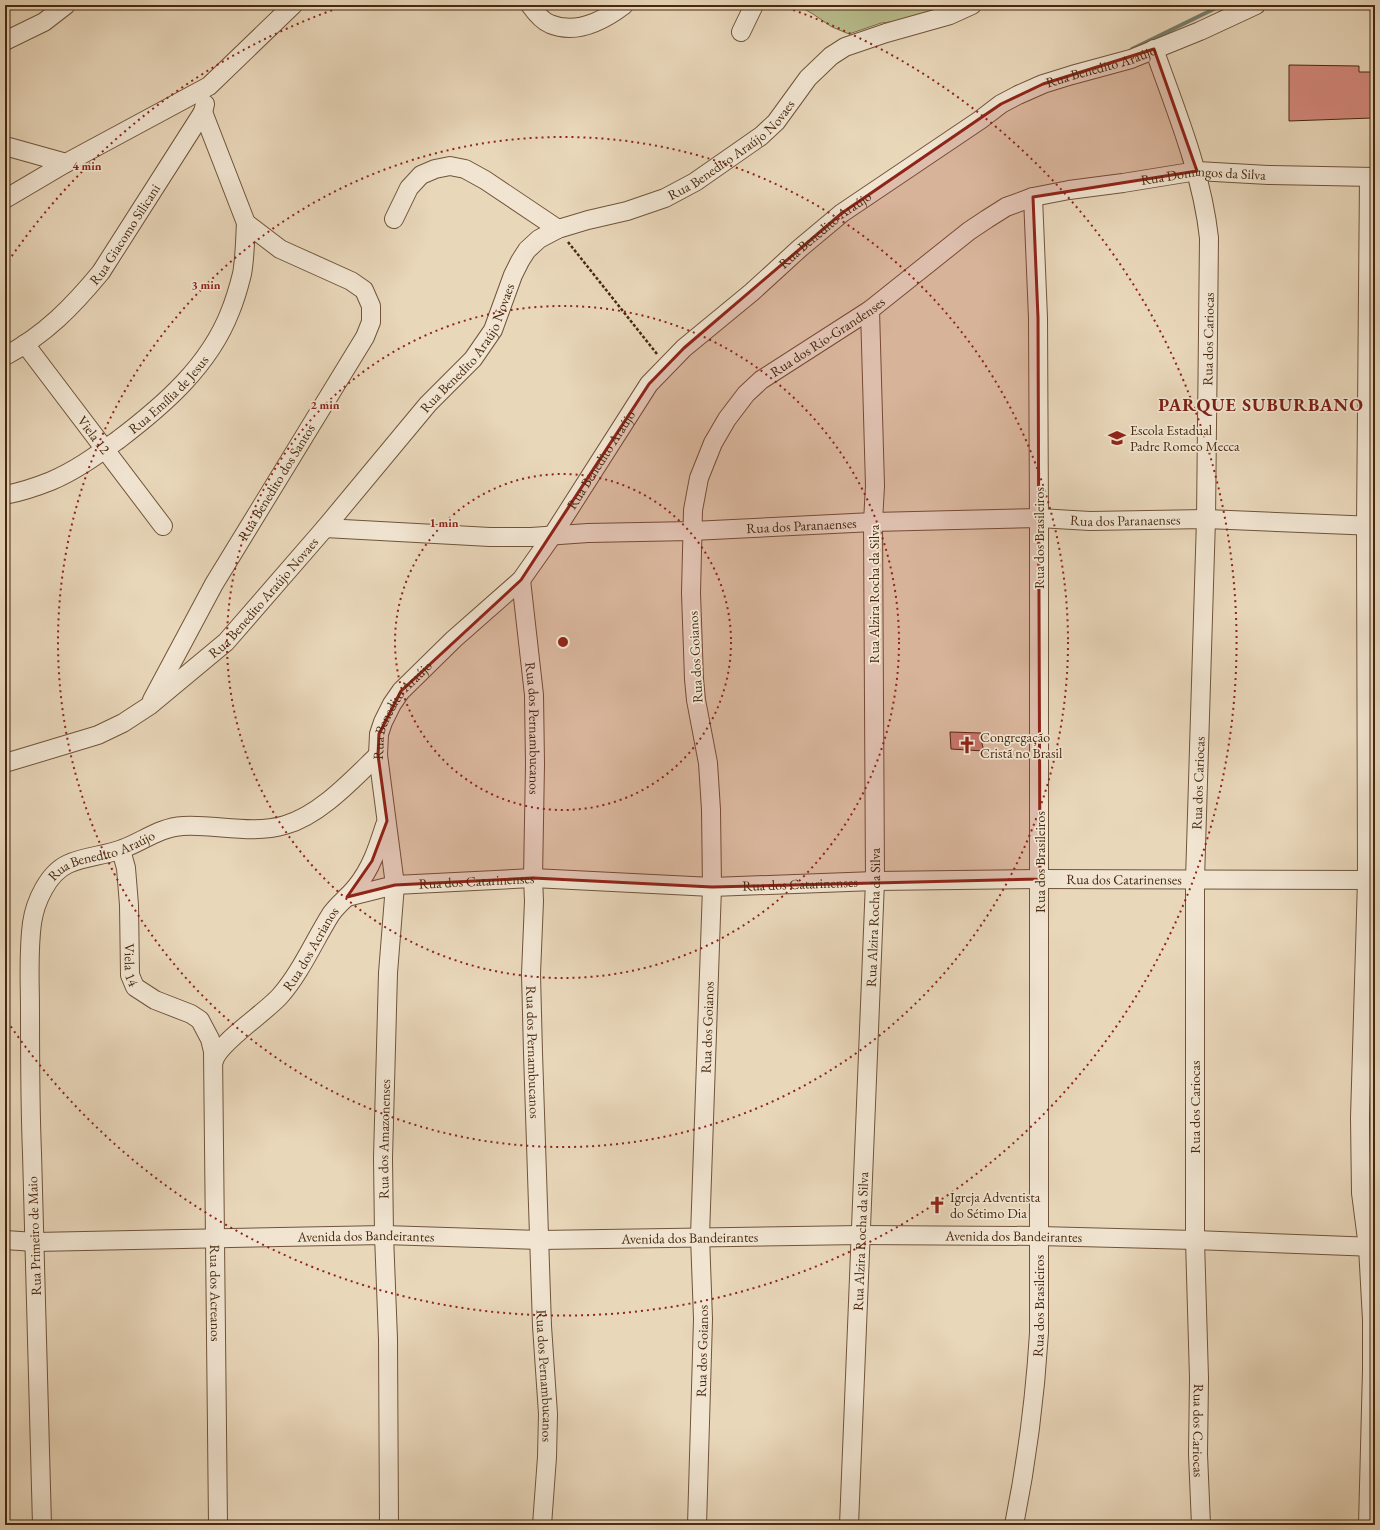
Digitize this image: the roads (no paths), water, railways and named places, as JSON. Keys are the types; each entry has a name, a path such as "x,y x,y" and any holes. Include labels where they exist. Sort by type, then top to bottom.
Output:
{"street":[{"path":"5,41 44,22 66,5"},
{"path":"5,199 66,163 209,86 293,5"},
{"path":"530,5 548,24 563,28 585,27 612,14 624,5"},
{"path":"741,32 754,5"},
{"name":"Rua Benedito Araújo Novaes","path":"5,763 98,735 123,723 149,706 226,642 325,528 428,404 472,359 493,330 513,275 524,256 539,239 558,229 588,220 627,212 665,198 695,182 742,151 761,136 776,122 808,78 831,56 845,47 886,33 950,15 972,5"},
{"name":"Rua Benedito Araújo","path":"30,948 33,920 39,899 53,874 64,865 79,859 121,850 159,831 181,826 262,829 284,825 302,818 322,805 352,781 378,755 379,734 383,722 392,704 402,691 454,639 521,580 552,536 649,384 684,348 842,213 980,120 1001,104 1018,95 1043,84 1131,59 1200,32 1256,5"},
{"name":"Rua dos Cariocas","path":"1154,49 1197,171 1206,211 1209,238 1206,519 1195,880 1195,1240 1199,1378 1198,1454 1201,1525"},
{"name":"Rua Giacomo Silicani","path":"5,356 25,344 58,320 82,296 101,272 203,112 209,86"},
{"path":"203,112 246,222"},
{"path":"5,146 66,163"},
{"path":"394,219 409,188 421,175 435,169 450,166 465,169 485,180 558,229"},
{"name":"Rua Domingos da Silva","path":"1033,197 1069,190 1197,171 1268,175 1372,177"},
{"path":"1368,1525 1372,1363 1371,1247 1361,1193 1360,1118 1371,880 1370,526 1372,177"},
{"name":"Rua dos Rio-Grandenses","path":"692,532 693,510 703,464 727,419 746,394 761,380 870,310 969,231 1006,207 1033,197"},
{"name":"Rua dos Brasileiros","path":"1014,1525 1022,1486 1032,1418 1039,1333 1040,879 1038,318 1033,197"},
{"name":"Rua Emília de Jesus","path":"5,495 29,489 69,473 106,449 165,402 202,363 218,338 230,312 242,273 246,222"},
{"name":"Rua Benedito dos Santos","path":"149,706 214,584 365,337 370,322 371,306 364,290 351,281 280,249 246,222"},
{"name":"Rua Alzira Rocha da Silva","path":"849,1525 875,881 875,486 870,310"},
{"name":"Viela 12","path":"25,344 163,526"},
{"name":"Rua dos Paranaenses","path":"325,528 483,537 552,536 595,533 692,532 874,522 1039,518 1090,521 1206,519 1370,526"},
{"name":"Rua dos Goianos","path":"692,532 691,593 694,679 696,700 708,764 711,810 712,887 700,1236 703,1319 697,1525"},
{"name":"Rua dos Pernambucanos","path":"521,580 534,695 534,901 531,974 532,1053 542,1326 548,1414 547,1457 542,1525"},
{"name":"Rua dos Amazonenses","path":"378,755 395,885 388,973 383,1158 388,1339 390,1525"},
{"name":"Rua dos Acrianos","path":"214,1061 215,1056 223,1046 280,996 295,976 332,913 357,886 372,861 387,821"},
{"name":"Viela 14","path":"121,850 126,868 129,905 130,975 135,987 155,1000 191,1014 200,1020 210,1039 214,1061"},
{"name":"Rua dos Catarinenses","path":"347,897 395,885 533,878 712,887 875,881 1040,879 1371,880"},
{"name":"Rua Primeiro de Maio","path":"30,948 30,1087 42,1525"},
{"name":"Rua dos Acreanos","path":"214,1061 218,1525"},
{"name":"Avenida dos Bandeirantes","path":"5,1240 35,1242 384,1235 540,1240 700,1236 861,1235 1039,1236 1371,1247"}],"waterway":[{"path":"1132,49 1222,5"}],"place":[{"name":"Escola Estadual Padre Romeo Mecca","path":"1117,438"},
{"name":"Congregação Cristã no Brasil","path":"967,745"},
{"name":"Igreja Adventista do Sétimo Dia","path":"937,1205"}],"district":[{"name":"PARQUE SUBURBANO","path":"1261,405"}]}
